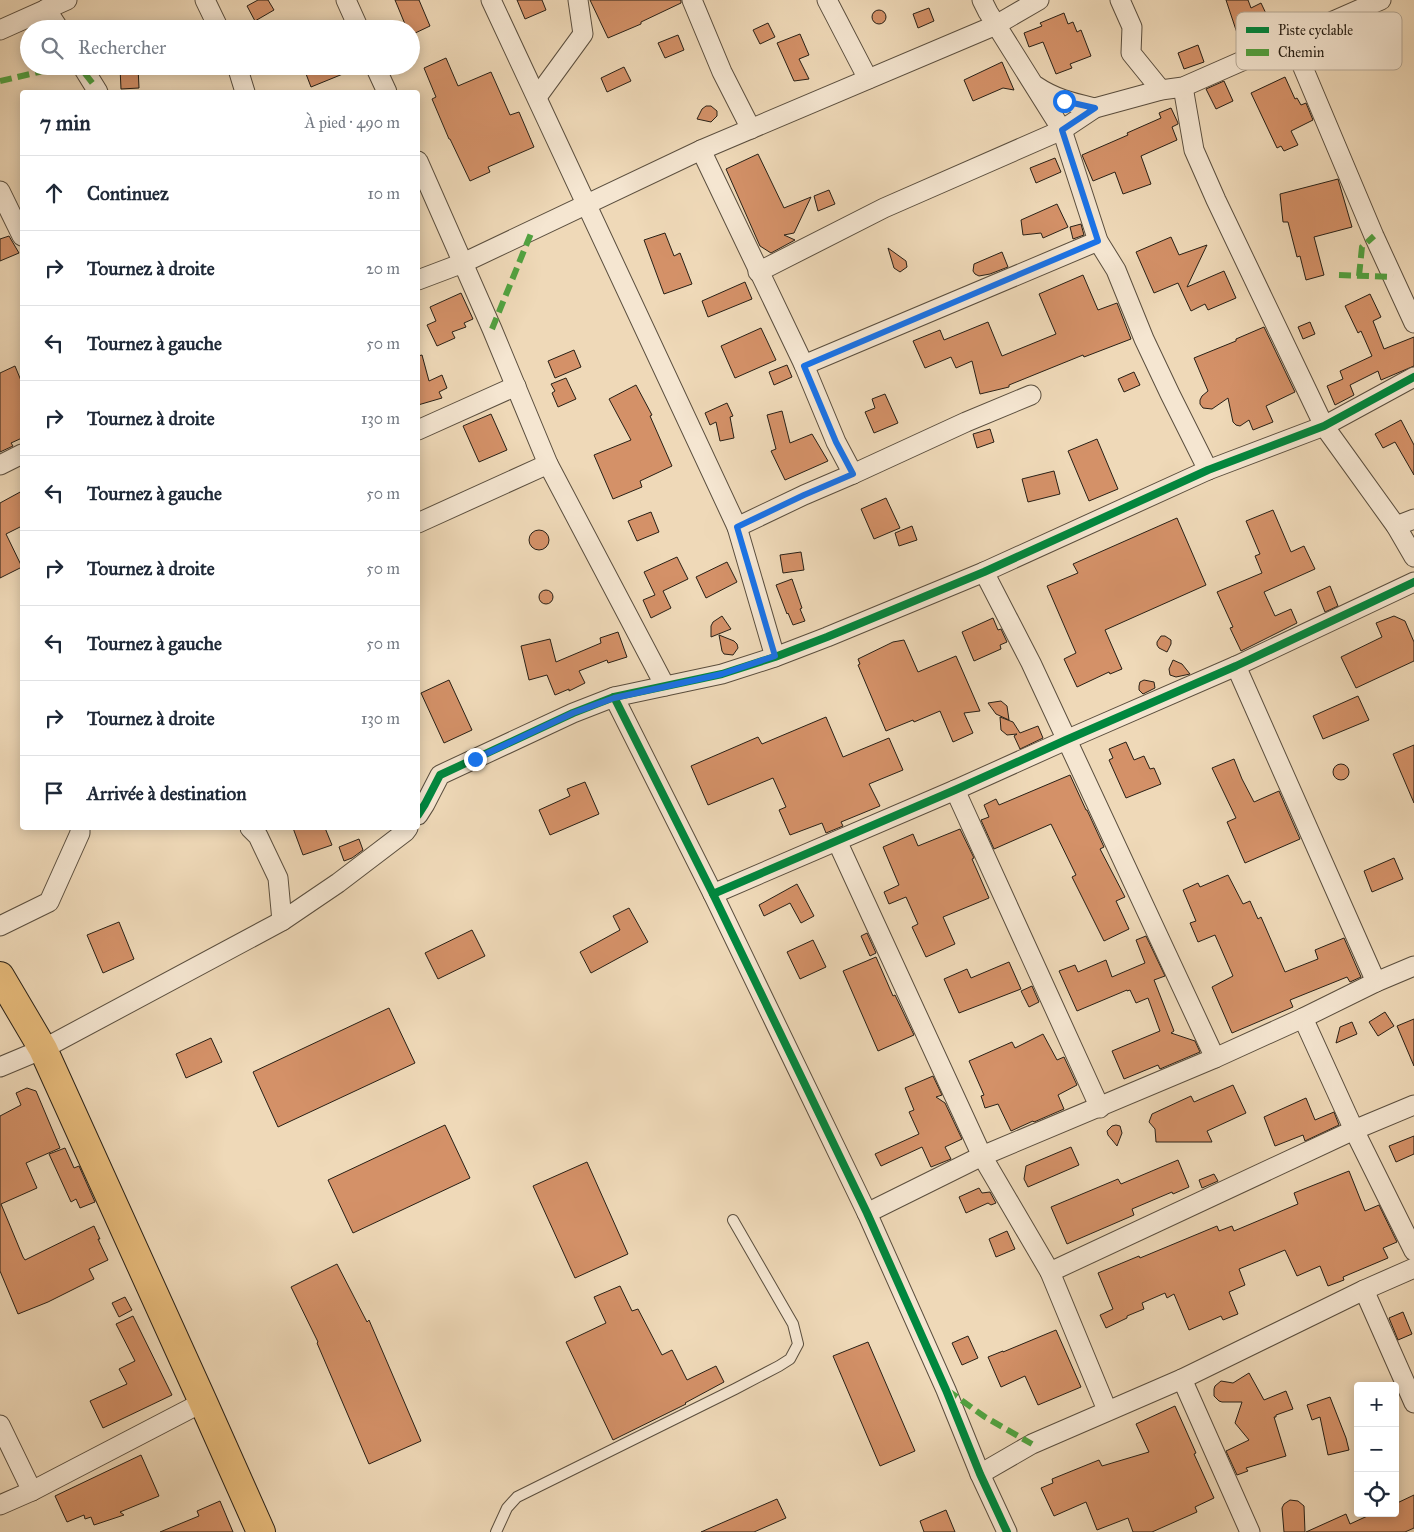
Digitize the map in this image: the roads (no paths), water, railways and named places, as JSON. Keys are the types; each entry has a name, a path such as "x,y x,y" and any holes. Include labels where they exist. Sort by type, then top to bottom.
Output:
{"highway":[{"path":"0,976 43,1049 204,1402 261,1532"}],"street":[{"path":"22,20 67,0"},
{"path":"205,0 215,20"},
{"path":"346,0 355,20"},
{"path":"491,0 737,527 775,656"},
{"path":"537,97 583,34 578,0"},
{"path":"692,0 722,72 751,128"},
{"path":"827,0 868,79"},
{"path":"982,0 1062,130 1098,241 1116,270 1144,339 1208,470"},
{"path":"420,279 463,263 700,150 996,25 1039,0"},
{"path":"1120,0 1132,27 1131,53 1161,90"},
{"path":"1353,12 1381,0"},
{"path":"46,9 53,20"},
{"path":"0,30 20,21"},
{"path":"758,272 884,208 1062,130 1095,108 1161,90 1183,87 1236,63"},
{"path":"1304,70 1374,236 1414,323"},
{"path":"88,75 97,90"},
{"path":"239,75 243,90"},
{"path":"379,75 386,90"},
{"path":"1034,85 1049,95 1064,101 1095,108"},
{"path":"1183,87 1194,150 1324,426 1396,526 1414,557"},
{"path":"700,150 804,366 836,442 853,474"},
{"path":"420,165 548,464 665,686"},
{"path":"0,191 20,232"},
{"path":"804,366 1098,241"},
{"path":"420,812 440,775 573,713 614,698 722,674 827,637 984,572 1208,470 1324,426 1414,377"},
{"path":"420,429 516,386"},
{"path":"737,527 966,422 1030,396"},
{"path":"0,465 20,455"},
{"path":"420,523 548,464"},
{"path":"1396,526 1414,518"},
{"path":"984,572 1031,663 1215,1058"},
{"path":"713,894 1236,666 1414,582"},
{"path":"1236,666 1376,982"},
{"path":"614,698 713,894 867,1212 1007,1532"},
{"path":"955,790 1100,1108"},
{"path":"0,926 49,902 80,834 80,830"},
{"path":"252,830 258,836 278,878 282,921"},
{"path":"0,1068 43,1049 282,921 338,883 406,830"},
{"path":"837,841 982,1156 1050,1272 1108,1410"},
{"path":"867,1212 982,1156 1100,1108 1215,1058 1414,966"},
{"path":"1303,1018 1354,1130 1414,1251"},
{"path":"1050,1272 1354,1130 1414,1106"},
{"path":"980,1474 1032,1444 1182,1379 1364,1290 1414,1268"},
{"path":"1364,1290 1414,1403"},
{"path":"1182,1379 1250,1532"},
{"path":"0,1505 32,1491 204,1402"},
{"path":"0,1425 32,1491"}],"lane":[{"path":"496,1532 507,1508 517,1497 735,1390 790,1359 798,1344 793,1324 733,1220"}]}
